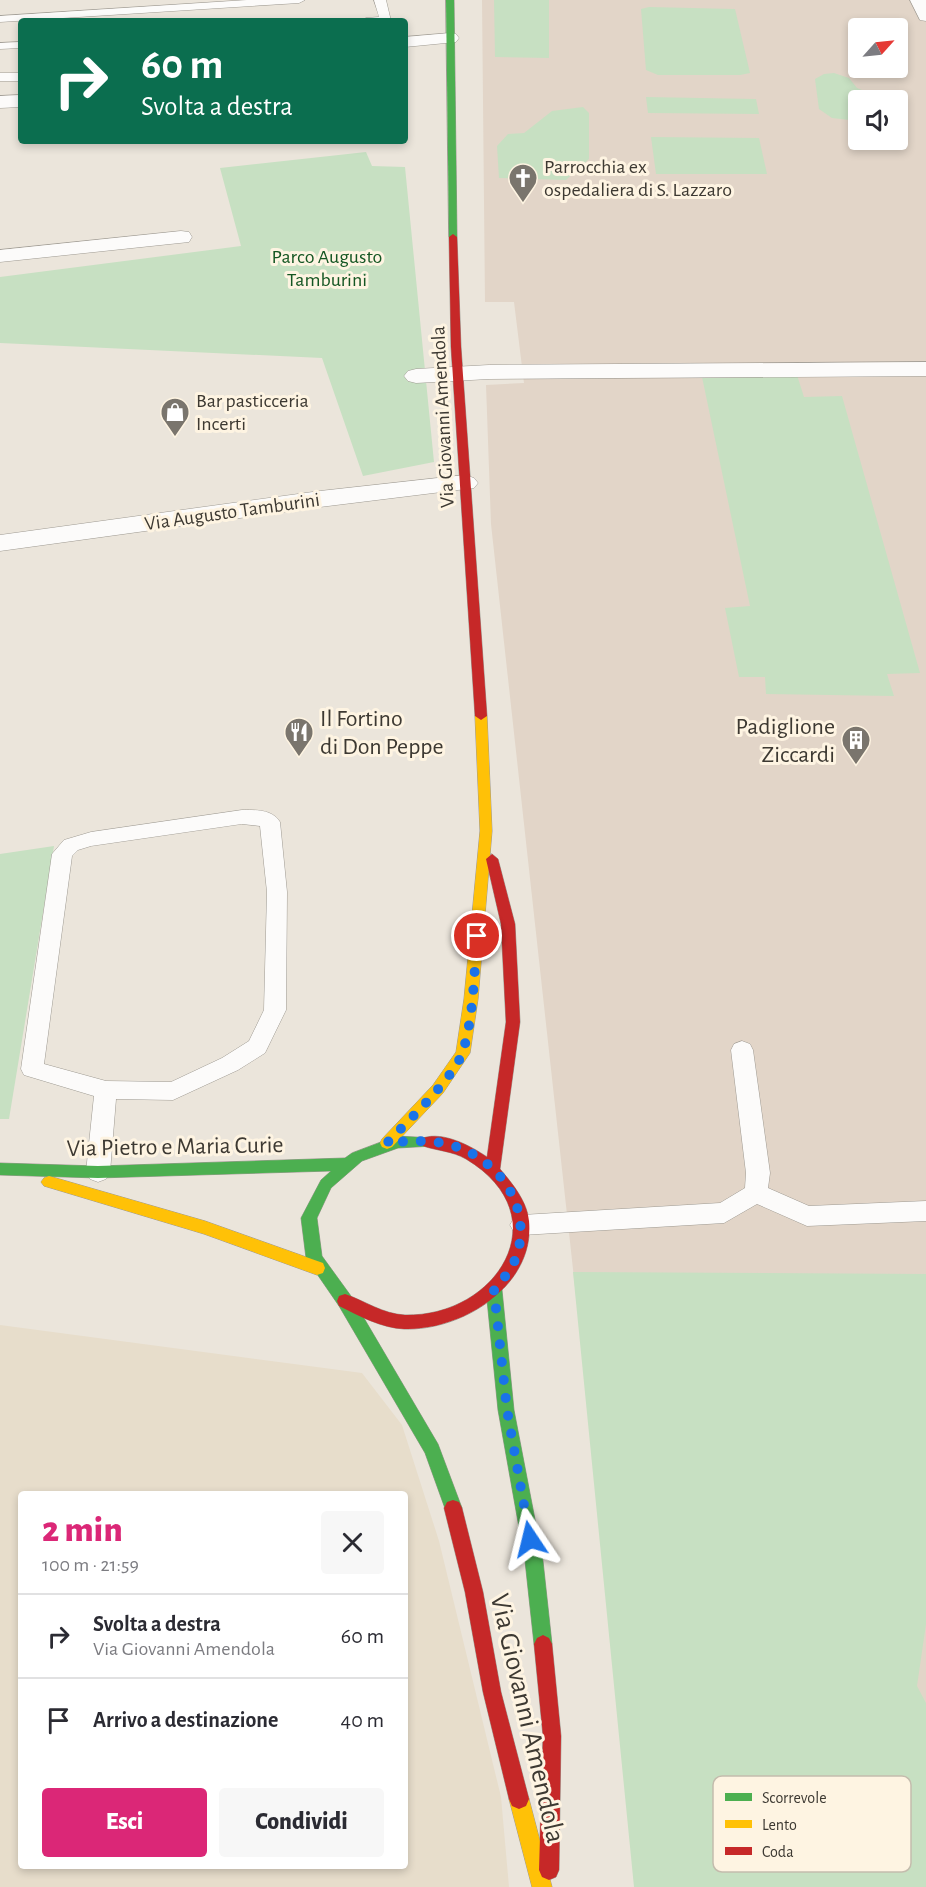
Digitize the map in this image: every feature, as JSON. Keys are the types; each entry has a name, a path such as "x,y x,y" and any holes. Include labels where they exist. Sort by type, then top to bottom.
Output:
{"main road":[{"name":"Via Giovanni Amendola","path":"387,1143 438,1089 463,1053 471,999 486,831 482,714 458,373 450,119 450,0"},
{"name":"Via Giovanni Amendola","path":"486,831 508,924 513,1022 493,1168"},
{"name":"Via Giovanni Amendola","path":"416,1140 445,1143 471,1153 493,1168 508,1185 518,1204 522,1225 519,1249 510,1270 494,1290 469,1308 439,1319 417,1321 405,1322 374,1316 345,1301 329,1286 317,1268 308,1241 311,1213 323,1186 343,1164 387,1143 416,1140"},
{"name":"Via Pietro e Maria Curie","path":"3,1169 98,1172 343,1164"},
{"name":"Via Pietro e Maria Curie","path":"3,1169 205,1228 317,1268"},
{"name":"Via Giovanni Amendola","path":"494,1290 507,1410 534,1561 551,1724 549,1887"},
{"name":"Via Giovanni Amendola","path":"345,1301 432,1450 455,1514 474,1592 492,1692 542,1887"}],"street":[{"path":"919,0 926,16"},
{"path":"408,42 450,38"},
{"path":"0,102 18,101"},
{"path":"0,256 180,237"},
{"path":"416,376 458,373 926,369"},
{"name":"Via Augusto Tamburini","path":"0,543 320,499 465,483"}],"lane":[{"path":"0,19 176,4 299,0"},
{"path":"380,0 385,18"},
{"path":"0,46 18,45"},
{"path":"0,78 18,77"},
{"path":"242,817 260,817 270,822 277,892 274,1010 257,1047 230,1064 173,1091 106,1090 32,1069 62,854 71,845 91,839 242,817"},
{"path":"741,1050 758,1173 756,1193"},
{"path":"98,1172 106,1090"},
{"path":"756,1193 807,1216 926,1211"},
{"path":"522,1225 724,1213 756,1193"}],"shaded area":[{"path":"482,0 926,0 926,1887 641,1887 491,524 486,385 524,383 514,302 485,302"},
{"path":"0,1325 362,1373 402,1425 439,1541 501,1797 509,1887 0,1887"}],"green space":[{"path":"494,0 549,0 549,58 495,57"},
{"path":"649,7 735,9 750,73 658,75 646,70 641,9"},
{"path":"834,73 849,78 857,88 862,90 848,90 848,120 832,118 819,109 815,79 824,74"},
{"path":"646,97 756,99 759,114 648,113"},
{"path":"583,107 589,113 589,159 566,180 499,178 497,146 508,134 524,133 552,111"},
{"path":"651,137 759,138 767,174 656,174"},
{"name":"Parco Augusto Tamburini","path":"366,152 372,166 405,167 434,462 363,476 322,358 0,343 0,277 241,246 220,168"},
{"path":"797,375 804,397 842,396 920,673 887,674 894,696 766,694 765,677 739,677 725,608 750,606 702,377"},
{"path":"54,846 9,1119 0,1119 0,854"},
{"path":"573,1272 926,1274 926,1624 917,1686 926,1703 926,1887 634,1887"}],"traffic: fast":[{"path":"450,0 453,237"},
{"path":"428,1142 397,1142 357,1157 326,1184 309,1218 314,1258 345,1301 432,1450 453,1508"},
{"path":"0,1169 98,1172 343,1164"},
{"path":"494,1290 506,1410 534,1561 543,1644"}],"traffic: slow":[{"path":"387,1143 438,1089 463,1053 471,999 486,831 481,716"},
{"path":"49,1182 205,1228 317,1268"},
{"path":"519,1799 542,1887"}],"traffic: jam":[{"path":"453,237 456,347 481,716"},
{"path":"492,859 508,924 513,1022 493,1168"},
{"path":"345,1301 389,1320 425,1321 446,1316 486,1295 502,1280 514,1263 521,1243 521,1221 515,1201 508,1190 488,1167 473,1156 447,1144 428,1142"},
{"path":"453,1508 474,1592 492,1692 519,1799"},
{"path":"543,1644 552,1736 549,1870"}],"place":[{"name":"Parrocchia ex ospedaliera di S. Lazzaro","path":"523,204"},
{"name":"Bar pasticceria Incerti","path":"175,438"},
{"name":"Il Fortino di Don Peppe","path":"299,758"},
{"name":"Padiglione Ziccardi","path":"856,766"}],"route":[{"path":"477,936 463,1053 438,1089 387,1143 416,1140 445,1143 471,1153 493,1168 508,1185 518,1204 522,1225 519,1249 510,1270 494,1290 507,1410 530,1539"}]}
